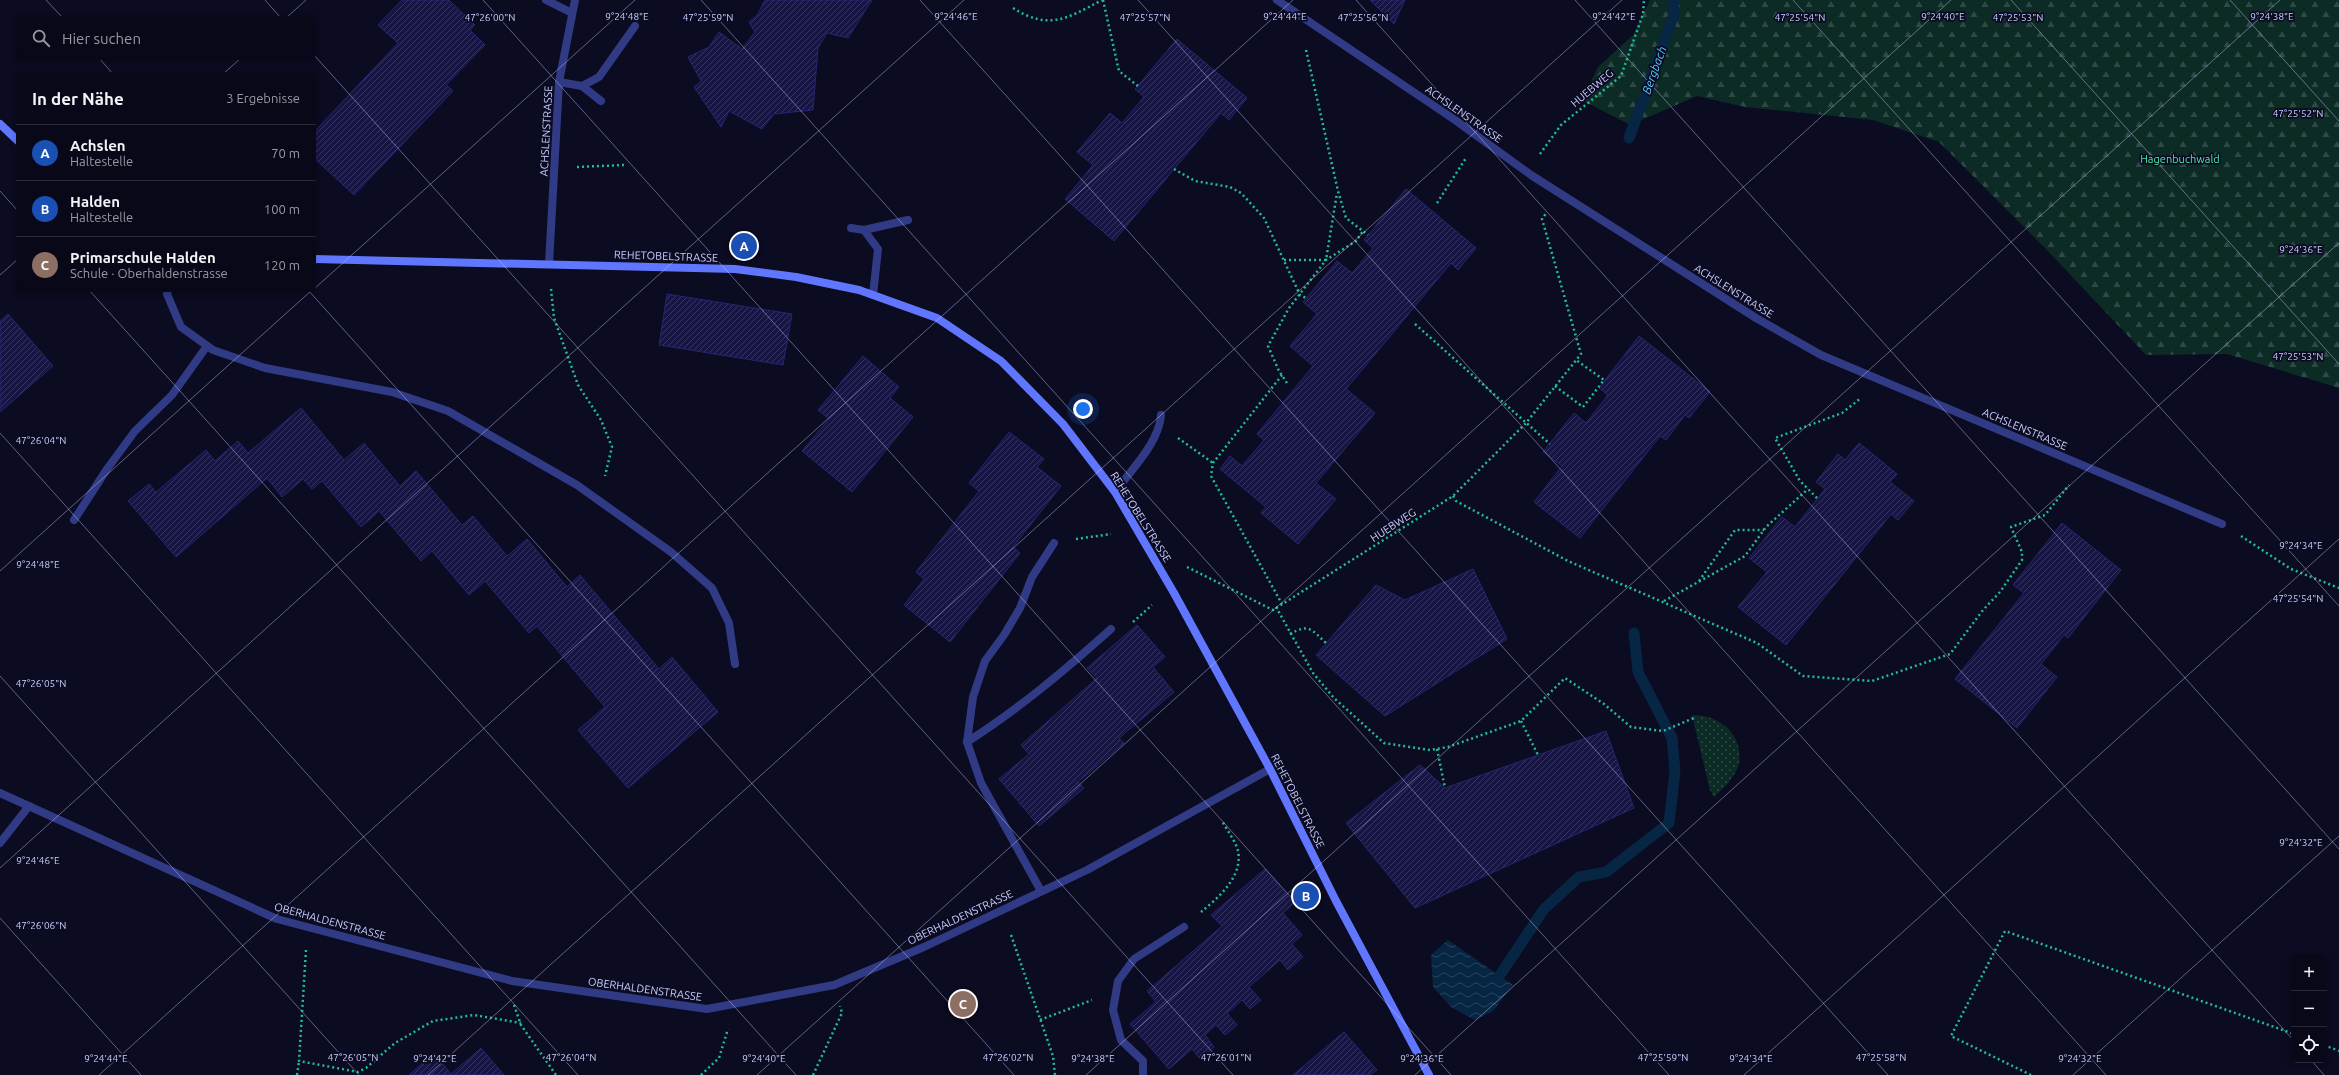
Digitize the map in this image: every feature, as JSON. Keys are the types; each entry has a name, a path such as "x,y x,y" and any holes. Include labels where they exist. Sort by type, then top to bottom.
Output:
{"street":[{"path":"546,0 572,13"},
{"name":"ACHSLENSTRASSE","path":"549,264 559,82 575,0"},
{"name":"ACHSLENSTRASSE","path":"1277,0 1455,120 1531,175 1756,318 1820,355 2222,524"},
{"path":"582,86 599,77 635,26"},
{"path":"559,82 582,86 601,101"},
{"path":"0,124 16,139"},
{"path":"851,228 864,230 908,220"},
{"path":"864,230 878,249 873,295"},
{"name":"REHETOBELSTRASSE","path":"316,259 735,269 796,277 859,290 937,318 1001,361 1063,424 1115,492 1174,593 1270,770 1336,901 1429,1075"},
{"path":"168,292 181,327 207,346 265,368 392,392 448,411 597,499 672,552 712,588 729,623 735,664"},
{"path":"74,520 106,469 135,431 172,395 207,346"},
{"path":"1115,492 1149,446 1160,425 1162,415"},
{"path":"1041,891 981,783 966,742 973,697 985,661 1004,635 1020,608 1032,577 1054,543"},
{"path":"966,742 1001,720 1053,681 1111,628"},
{"name":"OBERHALDENSTRASSE","path":"0,793 277,920 512,981 708,1009 834,985 924,947 1087,870 1270,770"},
{"path":"0,842 29,806"},
{"path":"1143,1075 1143,1061 1121,1040 1113,1010 1118,981 1134,959 1184,927"}],"path":[{"path":"1013,8 1027,17 1048,22 1081,11 1103,0 1119,71 1138,86"},
{"name":"HUEBWEG","path":"1539,155 1561,125 1621,76 1643,14 1644,0"},
{"path":"1306,50 1338,191 1346,218 1368,235"},
{"path":"1437,203 1466,158"},
{"path":"578,167 624,165"},
{"path":"1174,169 1195,181 1230,187 1242,193 1264,218 1300,294 1306,298"},
{"path":"1326,260 1338,191"},
{"path":"1548,211 1542,219 1581,354 1576,360 1604,380 1583,407 1555,386"},
{"path":"1287,383 1268,346 1289,308 1326,260 1356,241 1363,231"},
{"path":"1284,260 1326,260"},
{"path":"551,289 554,318 578,385 601,420 612,447 606,474 597,499"},
{"path":"1415,324 1550,444"},
{"name":"HUEBWEG","path":"1276,607 1453,496 1526,423 1576,360"},
{"path":"1282,375 1213,464 1211,476 1282,604"},
{"path":"1817,498 1800,481 1775,438 1842,413 1861,398"},
{"path":"1160,425 1213,464"},
{"path":"1453,496 1456,501 1568,560 1664,601 1757,644 1803,676 1872,681 1950,654 1983,610 2000,592 2022,560 2022,552 2011,527 2045,515 2069,485"},
{"path":"1664,601 1745,556 1764,530 1808,489"},
{"path":"2222,524 2291,568 2339,588"},
{"path":"1699,581 1735,530 1764,530"},
{"path":"1054,543 1111,534"},
{"path":"1187,567 1273,610 1276,607 1313,674 1334,698 1384,742 1437,749 1448,747 1521,721 1565,678 1604,704 1631,727 1663,731 1671,726 1694,718"},
{"path":"1129,624 1152,605"},
{"path":"1290,634 1301,628 1311,629 1326,643"},
{"path":"1521,721 1538,755"},
{"path":"1437,749 1444,788"},
{"path":"1202,911 1226,890 1238,862 1238,851 1222,821"},
{"path":"2031,1075 1951,1036 2005,931 2291,1033"},
{"path":"1011,934 1052,1056 1055,1075"},
{"path":"297,1075 307,942"},
{"path":"1040,1020 1115,992"},
{"path":"514,1001 521,1023 556,1075"},
{"path":"813,1075 842,1013 840,1007"},
{"path":"299,1061 358,1072 366,1068 395,1043 433,1021 474,1015 521,1023"},
{"path":"701,1075 719,1058 729,1027"},
{"path":"2327,1046 2339,1051"}],"green space":[{"name":"Hagenbuchwald","path":"1650,0 2339,0 2339,388 2227,354 2146,355 2047,250 1939,142 1873,120 1745,107 1697,96 1630,125 1582,100 1598,67 1633,35"},
{"path":"1692,715 1711,718 1720,722 1733,735 1737,743 1739,752 1738,768 1729,782 1714,797 1710,790"}],"water":[{"path":"1448,940 1513,985 1493,1011 1475,1020 1451,1007 1433,987 1431,955"}],"building":[{"path":"402,0 449,0 475,25 470,30 485,45 446,85 453,91 354,195 316,160 316,130 398,43 378,25"},
{"path":"765,0 872,0 848,38 827,33 818,48 813,110 774,114 762,129 729,111 721,127 694,87 701,81 688,57 709,47 719,32 742,49 755,32 749,22 757,15"},
{"path":"1370,0 1405,0 1394,24"},
{"path":"1177,39 1247,98 1229,120 1221,113 1114,241 1065,199 1093,165 1077,152 1110,113 1122,123 1144,97 1135,89"},
{"path":"1406,189 1476,248 1458,270 1451,263 1346,389 1375,413 1316,483 1336,499 1298,544 1261,513 1266,507 1220,469 1230,456 1242,466 1264,440 1257,434 1313,366 1290,346 1317,314 1303,302 1337,261 1352,273 1373,248 1364,240"},
{"path":"667,294 792,314 783,365 659,345"},
{"path":"8,314 53,366 0,412 0,321"},
{"path":"1639,336 1710,392 1689,418 1685,415 1666,440 1660,436 1580,538 1534,502 1562,466 1543,452 1574,413 1586,423 1608,395 1599,388"},
{"path":"863,356 899,387 890,398 913,417 852,492 802,451 829,419 818,410"},
{"path":"301,408 344,460 364,443 400,486 416,471 462,525 473,516 507,556 527,539 567,587 580,575 659,669 672,657 718,712 628,788 578,730 605,707 537,626 529,633 485,581 469,595 432,551 421,561 379,511 361,527 322,481 312,489 303,479 282,497 267,478 176,557 128,501 149,484 156,492 206,450 215,461 238,441 248,453"},
{"path":"1009,432 1044,459 1037,467 1061,486 1013,547 1020,553 950,642 904,605 924,579 916,572 979,491 969,483"},
{"path":"1859,443 1897,474 1890,482 1914,501 1898,520 1891,514 1786,645 1738,607 1767,572 1749,558 1782,517 1795,527 1825,489 1816,482 1838,454 1845,460"},
{"path":"2062,523 2121,570 2068,638 2064,635 2041,664 2057,677 2017,728 1955,679 2024,593 2013,585"},
{"path":"1473,569 1507,639 1385,716 1316,655 1376,585 1405,600"},
{"path":"1137,625 1165,657 1153,667 1174,692 1119,738 1124,743 1078,782 1084,788 1039,826 999,779 1029,754 1021,745 1097,678 1087,668"},
{"path":"1606,731 1634,808 1415,908 1346,823 1420,765 1445,788"},
{"path":"1265,869 1294,903 1283,913 1302,935 1292,944 1303,957 1288,970 1280,960 1249,987 1261,1000 1250,1009 1242,1000 1227,1013 1237,1025 1225,1035 1216,1025 1205,1035 1214,1047 1200,1059 1192,1049 1169,1069 1130,1024 1156,1002 1147,991 1222,926 1211,915"},
{"path":"1344,1032 1377,1070 1370,1075 1293,1075"},
{"path":"481,1048 504,1075 409,1075 434,1053 451,1074"}],"waterway":[{"name":"Bergbach","path":"1629,138 1674,14 1673,0"},
{"path":"1500,975 1544,909 1579,877 1606,872 1669,823 1675,771 1672,738 1638,672 1634,633"}],"place":[{"name":"Achslen","path":"744,246"},
{"name":"Halden","path":"1306,896"},
{"name":"Primarschule Halden","path":"963,1004"}]}
